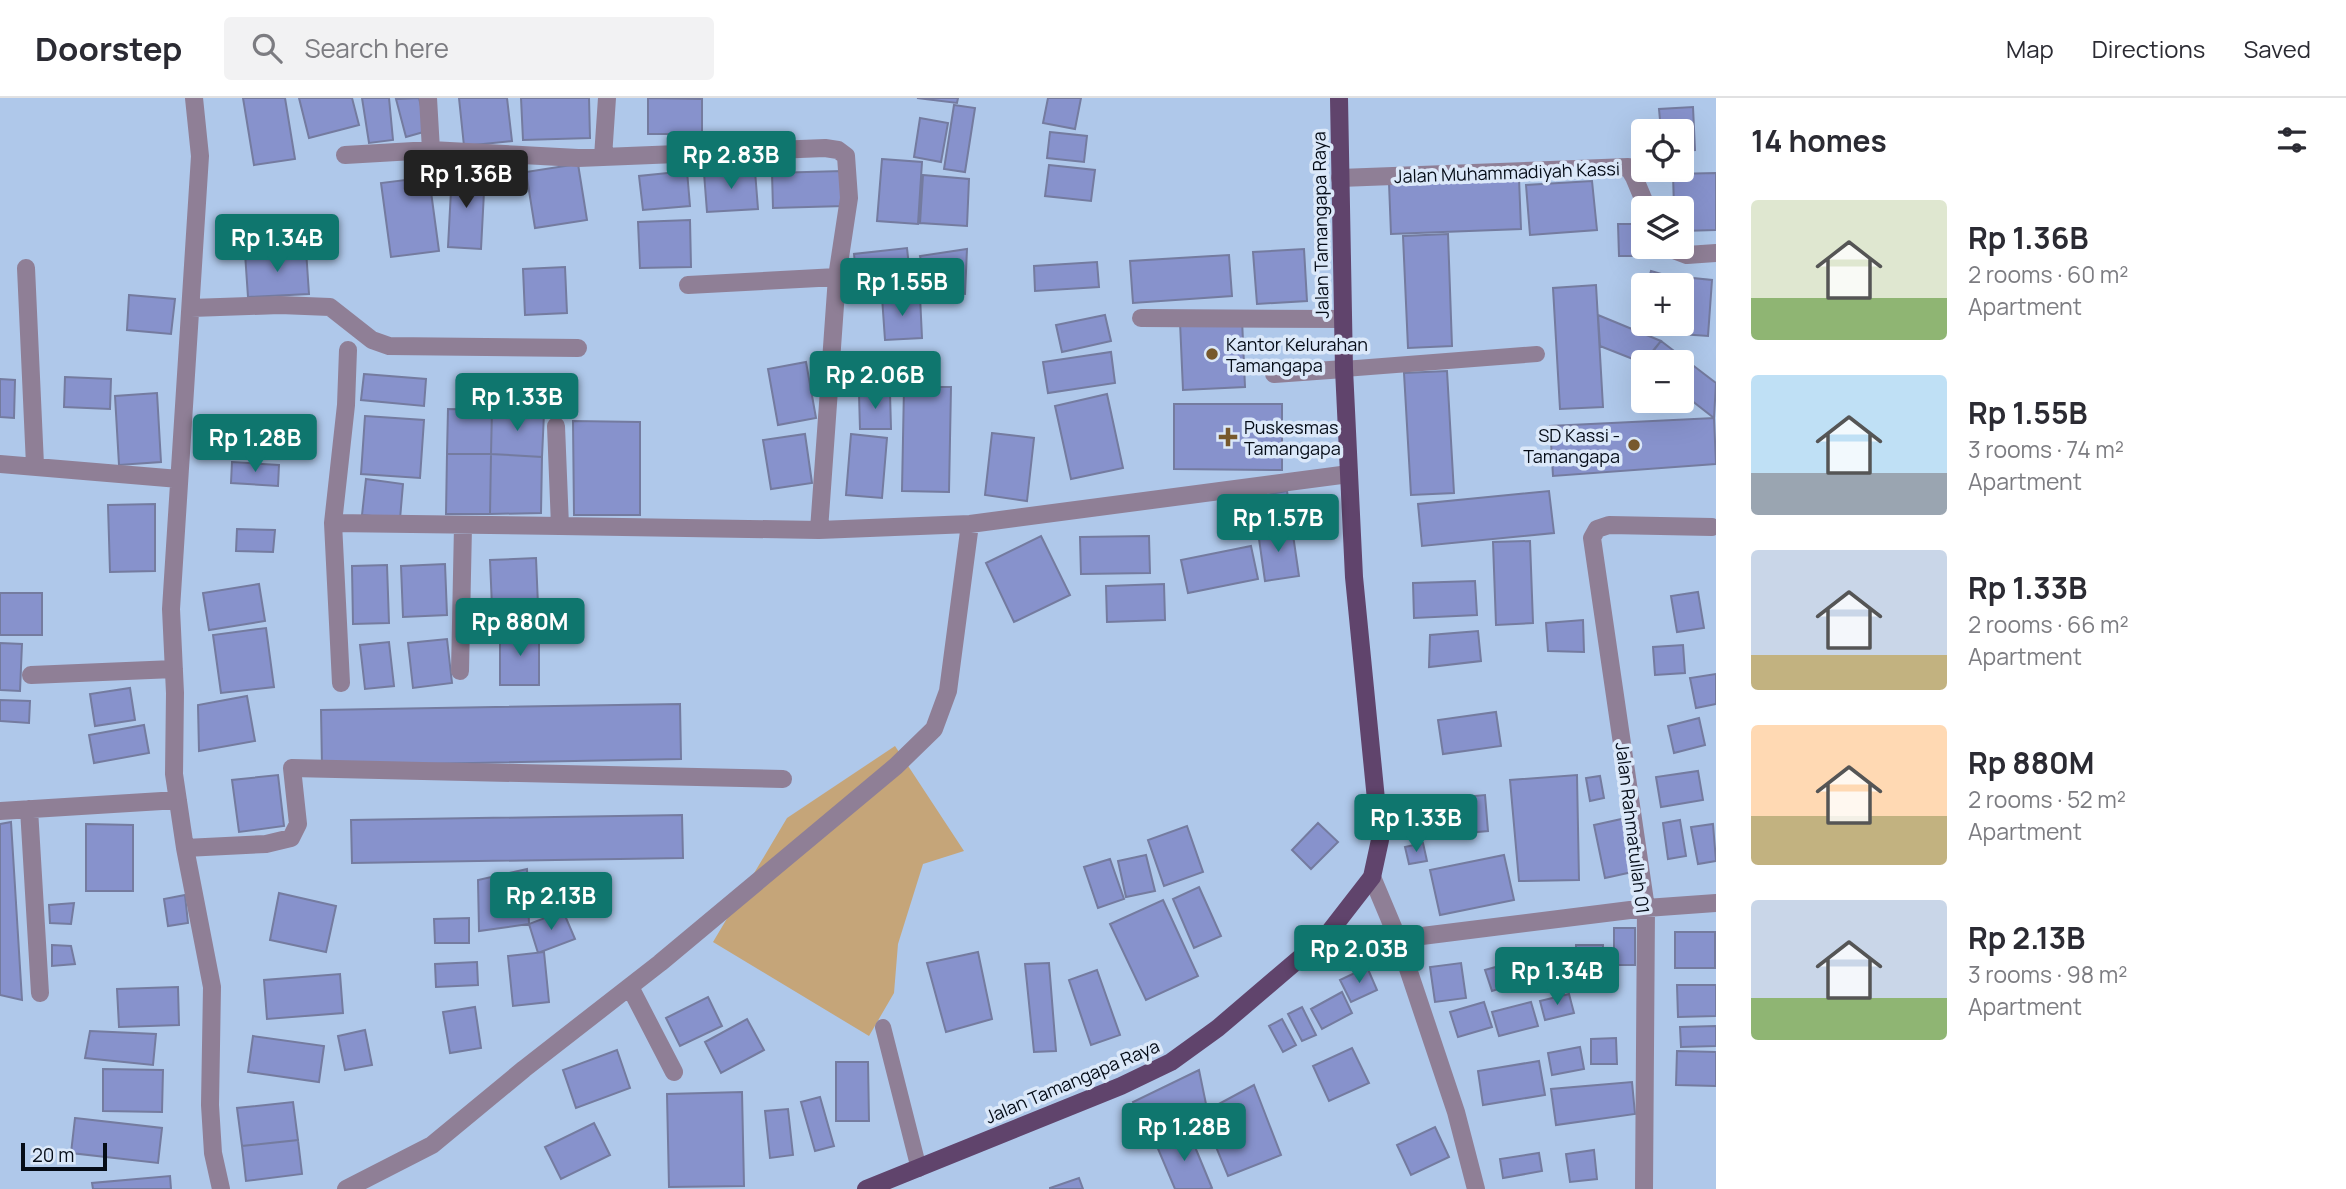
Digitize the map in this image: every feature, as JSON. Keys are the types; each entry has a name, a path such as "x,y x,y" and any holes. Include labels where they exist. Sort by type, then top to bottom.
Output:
{"main road":[{"name":"Jalan Tamangapa Raya","path":"866,1189 1121,1086 1171,1062 1218,1028 1327,935 1372,877 1380,840 1354,577 1344,369 1339,98"}],"street":[{"path":"194,98 200,156 171,609 174,774 185,848 212,986 210,1105 214,1153 221,1189"},
{"path":"428,98 430,150"},
{"path":"603,158 607,98"},
{"path":"345,155 430,150 603,158 825,148 838,150 846,156 849,198 837,277 819,530"},
{"name":"Jalan Muhammadiyah Kassi","path":"1340,178 1628,167 1642,196"},
{"path":"1694,255 1716,253"},
{"path":"26,268 35,465"},
{"path":"688,285 837,277"},
{"path":"191,308 280,305 330,307 372,340 389,346 578,348"},
{"path":"1142,318 1343,319"},
{"path":"341,683 333,523 346,405 348,350"},
{"path":"1274,374 1344,369"},
{"path":"555,426 560,526"},
{"path":"0,464 179,479"},
{"path":"333,523 819,530 970,524 1349,474"},
{"path":"346,1189 432,1145 630,987 896,766 934,729 948,691 970,524"},
{"name":"Jalan Rahmatullah 01","path":"1644,1189 1646,908 1592,538 1597,529 1609,525 1712,527"},
{"path":"460,671 463,526"},
{"path":"31,675 174,669"},
{"path":"185,848 266,844 291,838 298,824 292,768 783,779"},
{"path":"0,811 178,800"},
{"path":"29,810 40,993"},
{"path":"1372,877 1398,939 1456,1112 1476,1189"},
{"path":"1398,939 1646,908 1716,903"},
{"path":"630,987 674,1072"}],"lane":[{"path":"1344,369 1537,354"},
{"path":"883,1027 919,1169"}],"shaded area":[{"path":"895,746 964,851 923,864 898,944 894,993 869,1036 713,942 787,818"}],"building":[{"path":"243,98 285,98 295,159 254,165"},
{"path":"299,98 352,98 359,125 309,138"},
{"path":"362,98 389,98 393,140 369,143"},
{"path":"419,98 427,131 406,137 396,99"},
{"path":"459,98 507,98 512,141 464,146"},
{"path":"521,98 589,98 590,138 523,140"},
{"path":"648,98 702,99 702,134 648,134"},
{"path":"917,98 958,98 957,103"},
{"path":"1048,98 1081,98 1075,129 1043,123"},
{"path":"954,105 975,108 965,172 944,169"},
{"path":"1693,107 1694,119 1660,119 1659,109"},
{"path":"920,118 948,123 941,162 914,157"},
{"path":"1050,132 1087,136 1084,162 1047,158"},
{"path":"882,159 922,162 918,224 877,221"},
{"path":"578,164 587,220 535,228 526,172"},
{"path":"1049,165 1095,170 1091,201 1045,196"},
{"path":"452,171 485,173 481,249 448,247"},
{"path":"687,171 690,206 643,210 639,176"},
{"path":"755,171 758,209 707,212 704,173"},
{"path":"842,171 844,206 773,208 772,173"},
{"path":"1716,173 1716,230 1694,231 1694,196 1674,196 1673,182 1694,182 1694,174"},
{"path":"923,175 969,179 967,226 920,223"},
{"path":"429,177 439,251 391,257 381,183"},
{"path":"1519,178 1521,229 1391,234 1389,183"},
{"path":"1592,181 1597,230 1530,235 1526,185"},
{"path":"690,220 691,267 640,268 638,222"},
{"path":"1618,224 1631,224 1631,256 1619,256"},
{"path":"1448,234 1452,346 1408,348 1403,236"},
{"path":"907,248 911,285 858,292 854,254"},
{"path":"967,249 965,294 927,291 920,256"},
{"path":"1304,249 1307,301 1257,304 1253,252"},
{"path":"306,250 309,294 248,297 245,253"},
{"path":"1229,255 1232,296 1133,303 1130,261"},
{"path":"1097,262 1099,287 1035,291 1034,266"},
{"path":"565,267 567,313 525,315 523,269"},
{"path":"1694,278 1712,280 1708,336 1694,335"},
{"name":"SD Kassi - Tamangapa","path":"1596,285 1603,407 1560,409 1553,288"},
{"path":"129,295 175,299 171,334 127,330"},
{"path":"920,296 922,338 885,340 882,297"},
{"path":"1105,315 1111,341 1062,352 1056,325"},
{"path":"1598,315 1631,329 1631,336 1649,336 1661,341 1654,350 1631,350 1631,358 1600,346"},
{"name":"Kantor Kelurahan Tamangapa","path":"1242,319 1245,387 1183,390 1180,322"},
{"path":"1661,341 1673,350 1654,350"},
{"path":"860,352 888,353 887,391 859,390"},
{"path":"1111,352 1115,383 1048,393 1043,362"},
{"path":"806,362 816,418 778,425 768,369"},
{"path":"1694,366 1716,383 1714,418 1694,402"},
{"path":"1447,371 1454,493 1411,495 1404,373"},
{"path":"364,374 426,379 424,406 361,400"},
{"path":"65,377 111,379 110,409 64,407"},
{"path":"0,379 15,380 14,418 0,417"},
{"path":"904,387 951,387 949,492 902,491"},
{"path":"157,393 161,462 119,465 115,396"},
{"path":"890,393 891,429 860,429 859,394"},
{"path":"1107,394 1123,468 1071,479 1055,406"},
{"name":"Puskesmas Tamangapa","path":"1174,404 1282,404 1282,470 1174,469"},
{"path":"448,409 492,410 491,454 447,454"},
{"path":"492,410 544,413 542,457 491,454"},
{"path":"365,416 424,420 420,478 361,474"},
{"name":"SD Kassi - Tamangapa","path":"1714,418 1716,464 1553,476 1550,426"},
{"path":"573,421 640,422 640,515 574,515"},
{"path":"992,433 1034,438 1027,501 985,495"},
{"path":"805,434 812,483 771,489 763,440"},
{"path":"851,434 887,438 882,498 846,495"},
{"path":"447,454 491,454 490,514 446,514"},
{"path":"491,454 542,457 541,513 490,514"},
{"path":"232,462 279,465 278,486 231,483"},
{"path":"366,479 403,484 400,519 362,515"},
{"path":"1287,491 1292,525 1258,530 1253,497"},
{"name":"SD Kassi - Tamangapa","path":"1549,491 1554,533 1422,546 1418,504"},
{"path":"1248,498 1251,534 1227,536 1224,500"},
{"path":"155,504 155,571 110,572 108,505"},
{"path":"1292,528 1299,576 1265,581 1258,532"},
{"path":"237,529 275,530 273,552 236,551"},
{"path":"1041,536 1070,595 1014,622 986,563"},
{"path":"1149,536 1150,573 1081,574 1080,537"},
{"path":"1530,541 1533,623 1496,625 1493,542"},
{"path":"1251,546 1258,579 1188,593 1181,560"},
{"path":"536,558 538,605 492,607 490,560"},
{"path":"445,564 447,615 403,617 401,566"},
{"path":"387,565 389,623 353,624 352,566"},
{"path":"1475,581 1477,615 1414,618 1413,583"},
{"path":"259,584 265,621 209,630 203,593"},
{"path":"1164,584 1165,620 1107,622 1106,586"},
{"path":"1698,592 1704,628 1677,632 1671,596"},
{"path":"0,593 42,593 42,635 0,635"},
{"path":"1583,620 1584,652 1548,651 1546,623"},
{"path":"266,628 274,687 221,693 213,635"},
{"path":"500,631 539,631 539,685 500,685"},
{"path":"1478,631 1481,661 1429,667 1430,635"},
{"path":"447,639 452,683 413,688 408,643"},
{"path":"389,642 394,686 365,689 360,645"},
{"path":"0,643 22,644 20,691 0,690"},
{"path":"1683,645 1685,673 1655,675 1653,647"},
{"path":"1716,674 1716,704 1696,708 1690,678"},
{"path":"130,688 135,720 95,726 90,694"},
{"path":"247,696 255,741 199,751 198,705"},
{"path":"0,700 30,701 29,723 0,721"},
{"path":"680,704 681,759 322,766 321,710"},
{"path":"1496,712 1501,746 1443,754 1438,720"},
{"path":"1699,718 1705,745 1674,753 1668,726"},
{"path":"144,725 149,753 94,763 89,735"},
{"path":"1698,771 1703,800 1661,807 1656,777"},
{"path":"278,775 284,826 239,832 232,780"},
{"path":"1577,775 1579,880 1519,881 1510,780"},
{"path":"1600,776 1604,798 1590,801 1586,778"},
{"path":"1485,795 1488,831 1444,835 1441,799"},
{"path":"682,815 683,858 352,863 351,820"},
{"path":"1626,818 1637,871 1605,878 1594,825"},
{"path":"1680,820 1686,856 1668,859 1663,823"},
{"path":"11,822 22,1000 0,995 0,824"},
{"path":"1318,823 1338,842 1311,869 1292,850"},
{"path":"86,824 133,825 133,891 86,891"},
{"path":"1713,824 1716,861 1698,864 1691,827"},
{"path":"1187,826 1203,872 1164,886 1148,840"},
{"path":"1423,843 1427,861 1409,864 1405,847"},
{"path":"1146,855 1155,891 1126,897 1118,861"},
{"path":"1504,855 1514,900 1440,915 1430,870"},
{"path":"1110,859 1124,899 1098,908 1084,867"},
{"path":"527,869 529,924 479,931 478,880"},
{"path":"1199,887 1221,936 1194,948 1173,899"},
{"path":"279,893 336,906 326,952 270,940"},
{"path":"185,895 188,923 168,926 164,899"},
{"path":"1163,900 1198,976 1146,1000 1110,924"},
{"path":"74,903 71,924 50,923 49,905"},
{"path":"563,911 575,939 538,953 529,924"},
{"path":"469,918 469,943 435,943 434,919"},
{"path":"1614,928 1635,928 1635,965 1614,965"},
{"path":"1675,932 1715,932 1715,968 1675,968"},
{"path":"52,945 71,946 75,964 52,966"},
{"path":"1576,945 1603,945 1602,989 1576,988"},
{"path":"1557,951 1560,972 1535,975 1532,955"},
{"path":"544,952 549,1002 513,1006 508,956"},
{"path":"978,952 992,1019 946,1032 927,963"},
{"path":"1524,959 1531,979 1492,991 1485,970"},
{"path":"477,962 478,985 436,987 435,964"},
{"path":"1049,963 1056,1051 1034,1052 1025,964"},
{"path":"1461,963 1466,998 1435,1002 1430,967"},
{"path":"1367,967 1377,990 1351,1002 1340,980"},
{"path":"1097,970 1120,1035 1091,1045 1069,980"},
{"path":"340,974 343,1013 267,1019 264,980"},
{"path":"1677,985 1716,985 1716,1016 1678,1017"},
{"path":"178,987 179,1025 119,1027 117,989"},
{"path":"1342,992 1352,1013 1322,1029 1311,1009"},
{"path":"1569,994 1574,1013 1545,1020 1540,1001"},
{"path":"708,997 722,1026 680,1046 666,1018"},
{"path":"1484,1002 1492,1027 1458,1037 1450,1012"},
{"path":"1531,1002 1538,1026 1499,1036 1492,1012"},
{"path":"475,1007 481,1048 450,1053 443,1012"},
{"path":"1302,1007 1316,1035 1302,1041 1288,1014"},
{"path":"747,1019 764,1050 721,1073 705,1042"},
{"path":"1282,1019 1296,1045 1283,1052 1269,1026"},
{"path":"1716,1026 1716,1046 1681,1047 1680,1027"},
{"path":"365,1030 372,1065 345,1070 338,1036"},
{"path":"90,1031 156,1034 153,1065 85,1058"},
{"path":"253,1036 324,1046 319,1082 248,1072"},
{"path":"1616,1038 1617,1064 1591,1064 1591,1039"},
{"path":"1580,1047 1584,1069 1552,1075 1548,1053"},
{"path":"1352,1048 1369,1083 1329,1101 1313,1066"},
{"path":"617,1050 630,1088 576,1108 563,1070"},
{"path":"1677,1051 1716,1052 1716,1086 1676,1085"},
{"path":"1539,1061 1545,1095 1483,1105 1478,1071"},
{"path":"836,1062 868,1062 869,1121 836,1121"},
{"path":"103,1069 163,1070 162,1112 103,1111"},
{"path":"1199,1070 1206,1104 1147,1133 1133,1102"},
{"path":"1632,1082 1635,1114 1556,1125 1551,1089"},
{"path":"1254,1085 1281,1155 1228,1176 1202,1113"},
{"path":"742,1092 744,1186 669,1187 667,1094"},
{"path":"820,1097 834,1146 815,1151 801,1102"},
{"path":"293,1102 298,1140 242,1146 237,1108"},
{"path":"788,1109 793,1155 770,1158 765,1111"},
{"path":"75,1118 162,1128 158,1163 71,1153"},
{"path":"594,1123 610,1155 561,1179 545,1147"},
{"path":"1435,1127 1449,1157 1411,1175 1397,1145"},
{"path":"1188,1130 1212,1188 1175,1189 1156,1144"},
{"path":"298,1140 302,1174 246,1181 242,1146"},
{"path":"1594,1150 1597,1179 1570,1182 1566,1154"},
{"path":"1539,1153 1542,1171 1503,1178 1500,1159"},
{"path":"170,1176 171,1189 93,1189 92,1183"},
{"path":"1079,1178 1083,1189 1050,1189 1050,1188"}],"place":[{"name":"Kantor Kelurahan Tamangapa","path":"1212,354"},
{"name":"Puskesmas Tamangapa","path":"1228,437"},
{"name":"SD Kassi - Tamangapa","path":"1634,445"}]}
